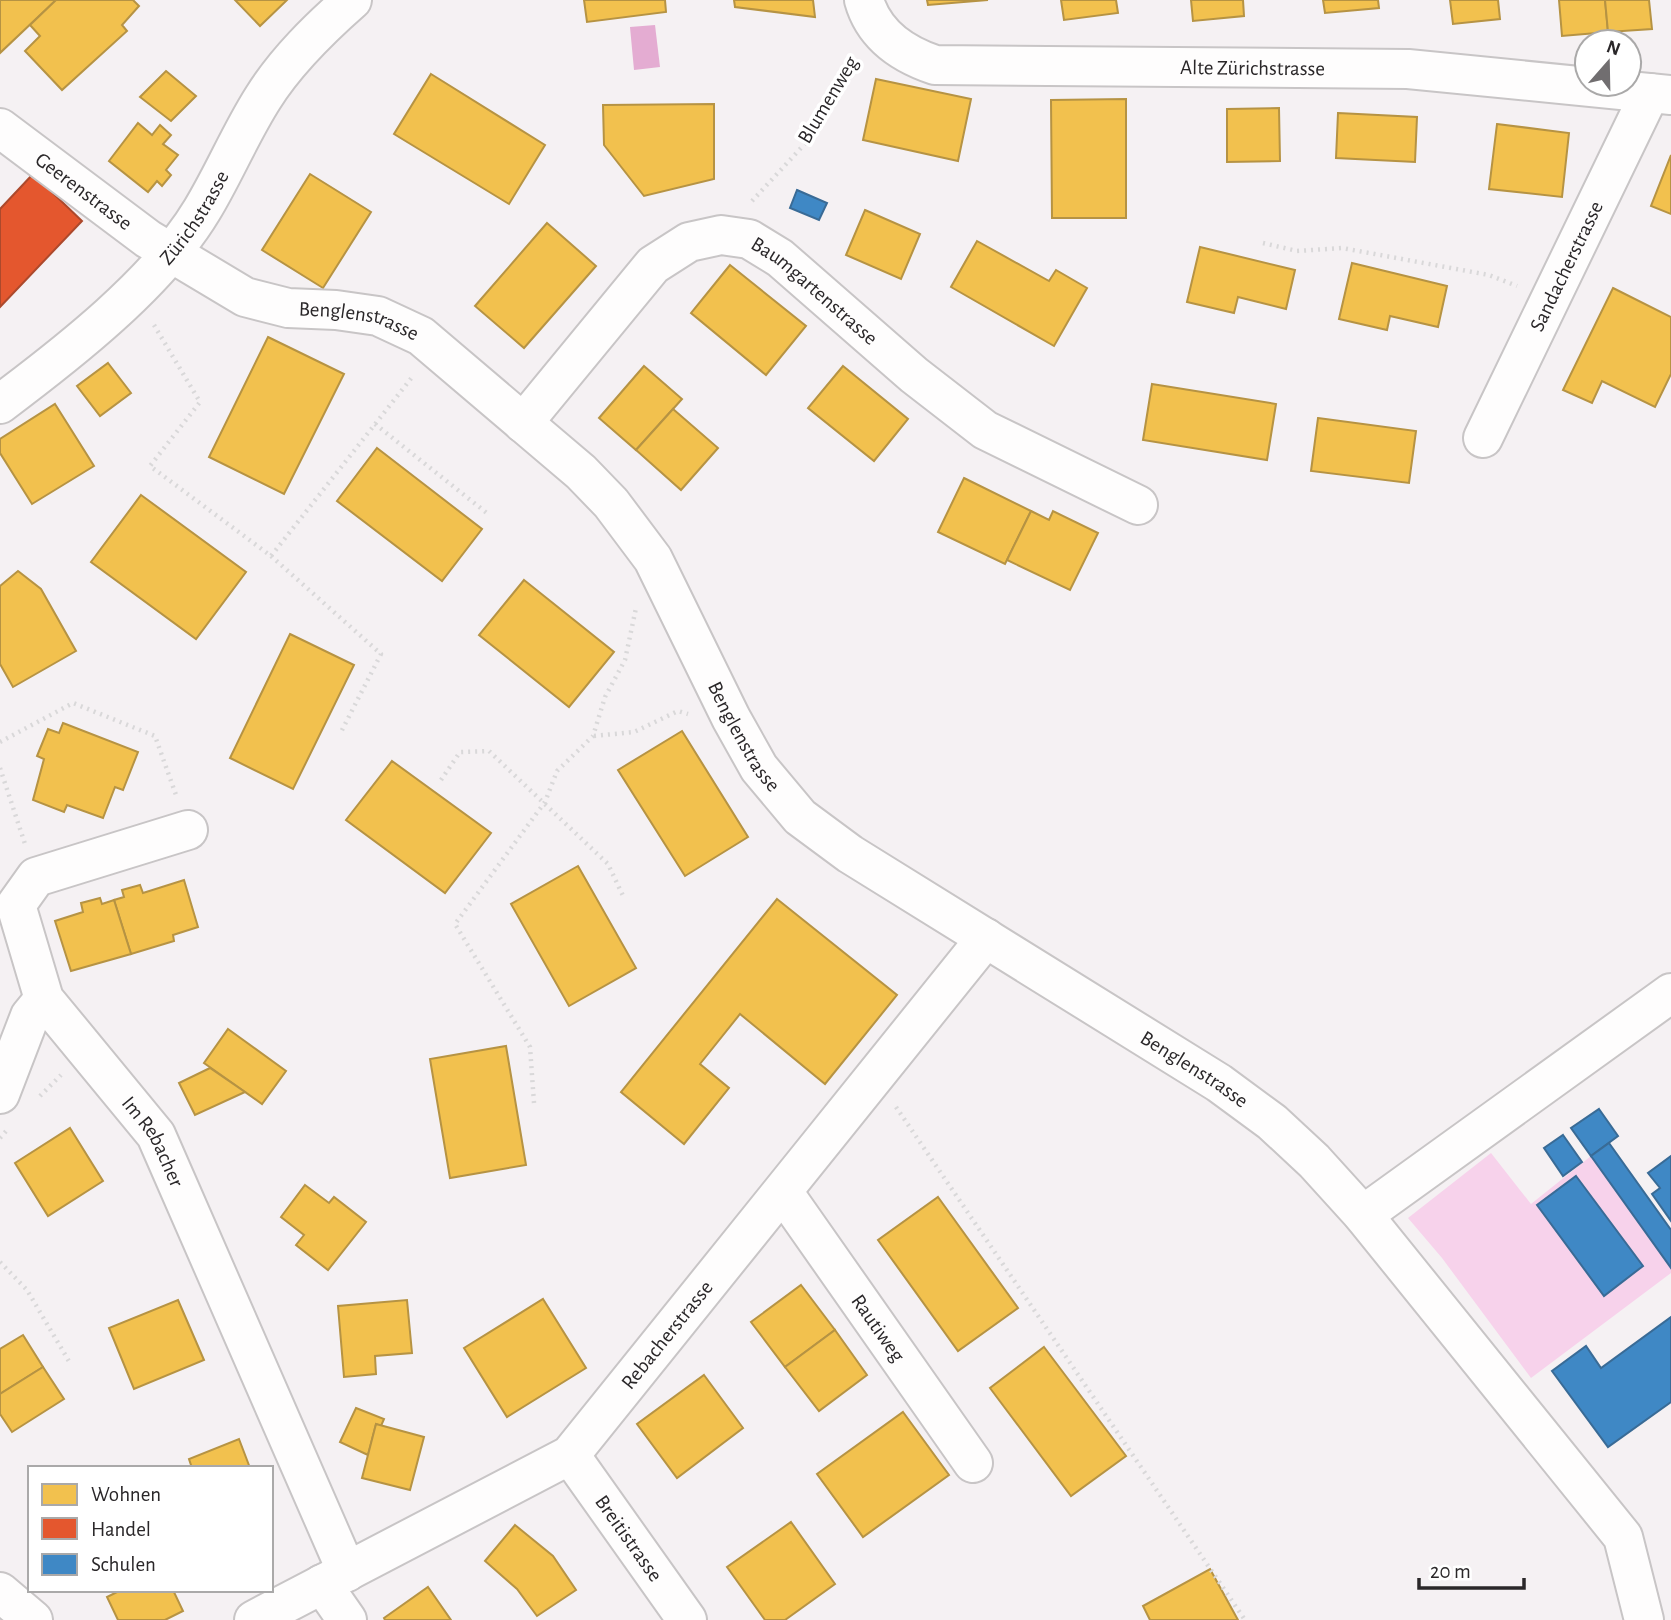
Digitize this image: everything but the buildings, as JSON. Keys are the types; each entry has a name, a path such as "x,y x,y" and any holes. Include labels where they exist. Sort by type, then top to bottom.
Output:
{"street":[{"name":"Zürichstrasse","path":"0,404 96,327 170,254 202,211 239,140 283,70 352,0"},
{"name":"Alte Zürichstrasse","path":"868,11 890,43 912,58 935,65 1408,69 1661,94"},
{"name":"Sandacherstrasse","path":"1483,438 1550,300 1661,94"},
{"name":"Geerenstrasse","path":"0,128 108,211 170,254"},
{"name":"Baumgartenstrasse","path":"523,423 653,264 689,243 720,235 749,239 780,258 914,375 985,430 1138,505"},
{"name":"Benglenstrasse","path":"170,254 245,296 288,309 336,310 379,316 421,335 581,472 611,503 661,573 731,718 759,768 800,817 850,854 1219,1083 1272,1122 1314,1161 1363,1215 1623,1537 1644,1620"},
{"path":"36,877 188,830"},
{"name":"Im Rebacher","path":"36,877 16,905 44,999 156,1135 335,1578 347,1620"},
{"name":"Rebacherstrasse","path":"254,1620 570,1455 986,938"},
{"path":"1363,1215 1671,993"},
{"path":"0,1094 30,1016 44,999"},
{"name":"Rautiweg","path":"783,1192 973,1463"},
{"name":"Breitistrasse","path":"570,1455 687,1620"},
{"path":"0,1592 33,1620"}],"path":[{"name":"Blumenweg","path":"720,235 813,135 868,11"},
{"path":"1263,243 1297,251 1342,248 1489,275 1550,300"},
{"path":"149,319 200,402 150,466 271,556 381,654 340,734"},
{"path":"271,556 435,348"},
{"path":"375,424 488,514"},
{"path":"534,1103 530,1047 455,924 545,802 557,771 593,736 605,697 625,660 635,608 643,593 661,573"},
{"path":"0,742 73,703 155,736 188,830"},
{"path":"593,736 635,732 678,711 710,718 731,718"},
{"path":"441,780 460,752 489,751 608,864 624,898"},
{"path":"0,768 36,877"},
{"path":"875,1077 1245,1620"},
{"path":"0,1262 27,1290 70,1363"}],"shaded area":[{"path":"655,25 660,67 634,70 630,27"},
{"path":"1491,1153 1531,1204 1591,1156 1671,1268 1671,1273 1531,1378 1442,1258 1408,1218"}]}
